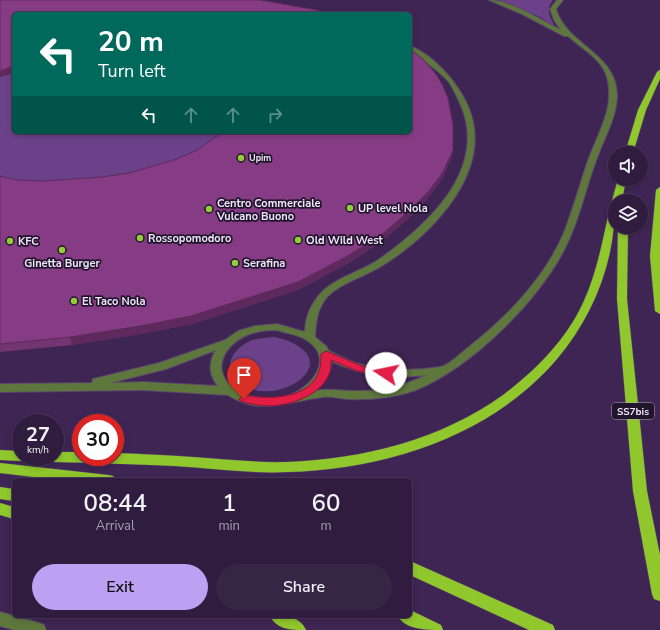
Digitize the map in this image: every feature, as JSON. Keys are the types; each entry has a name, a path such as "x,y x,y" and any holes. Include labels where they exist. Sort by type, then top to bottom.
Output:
{"highway":[{"path":"631,146 642,110 660,72"},
{"path":"660,190 656,256 660,311"},
{"path":"64,457 288,467 350,461 402,450 451,433 497,407 531,379 559,349 588,305 602,268 609,234"},
{"name":"SS7bis","path":"623,234 622,299 640,491 660,594"},
{"path":"656,256 660,274"},
{"path":"0,456 12,456"},
{"path":"0,468 90,478"},
{"path":"0,493 12,495"},
{"path":"0,509 12,512"},
{"path":"412,569 547,630"},
{"path":"281,618 298,630"},
{"path":"410,618 435,630"}],"street":[{"path":"492,0 537,19 577,41"},
{"path":"229,341 220,350 215,361 215,372 220,382 229,391 244,399 261,402 280,402 298,397 326,393 350,395 390,393 411,387 445,369 499,326 526,297 557,253 573,222 614,96 609,72 596,56 562,28 554,15 553,10 560,0"},
{"path":"310,336 312,315 318,302 327,293 381,262 424,229 440,213 452,197 469,163 473,148 471,120 461,96 454,84 444,74 412,50"},
{"path":"76,386 125,376 162,366 229,341 243,333 260,328 283,328 295,329 310,336 320,344 326,354 327,366 322,378 312,388 298,397"},
{"path":"326,354 360,368 386,373 414,373 445,369"},
{"path":"3,389 76,386 143,386 229,391"},
{"path":"0,619 39,630"}],"shaded area":[{"path":"498,0 553,0 549,10 555,27 540,17"},
{"path":"12,73 12,134 228,134 226,137 130,180 0,184 0,77"},
{"path":"274,337 297,345 304,350 310,363 308,370 302,378 295,383 278,390 259,391 242,385 231,374 230,363 235,352 250,341"}],"building":[{"path":"0,0 260,0 324,12 12,12 12,67 0,71"},
{"name":"Centro Commerciale Vulcano Buono","path":"412,51 423,59 436,74 443,86 448,98 453,125 453,150 443,172 429,191 408,212 380,236 349,255 298,282 191,316 70,337 0,344 0,176 17,180 44,181 102,177 129,173 177,159 197,150 220,134 412,134"}],"place":[{"name":"Upim","path":"241,158"},
{"name":"UP level Nola","path":"350,208"},
{"name":"Centro Commerciale Vulcano Buono","path":"209,209"},
{"name":"Rossopomodoro","path":"140,238"},
{"name":"Old Wild West","path":"298,240"},
{"name":"KFC","path":"10,241"},
{"name":"Ginetta Burger","path":"62,250"},
{"name":"Serafina","path":"235,263"},
{"name":"El Taco Nola","path":"74,301"}],"route":[{"path":"244,399 261,402 280,402 298,397 312,388 322,378 327,366 326,354 333,359 360,368 386,373"}]}
